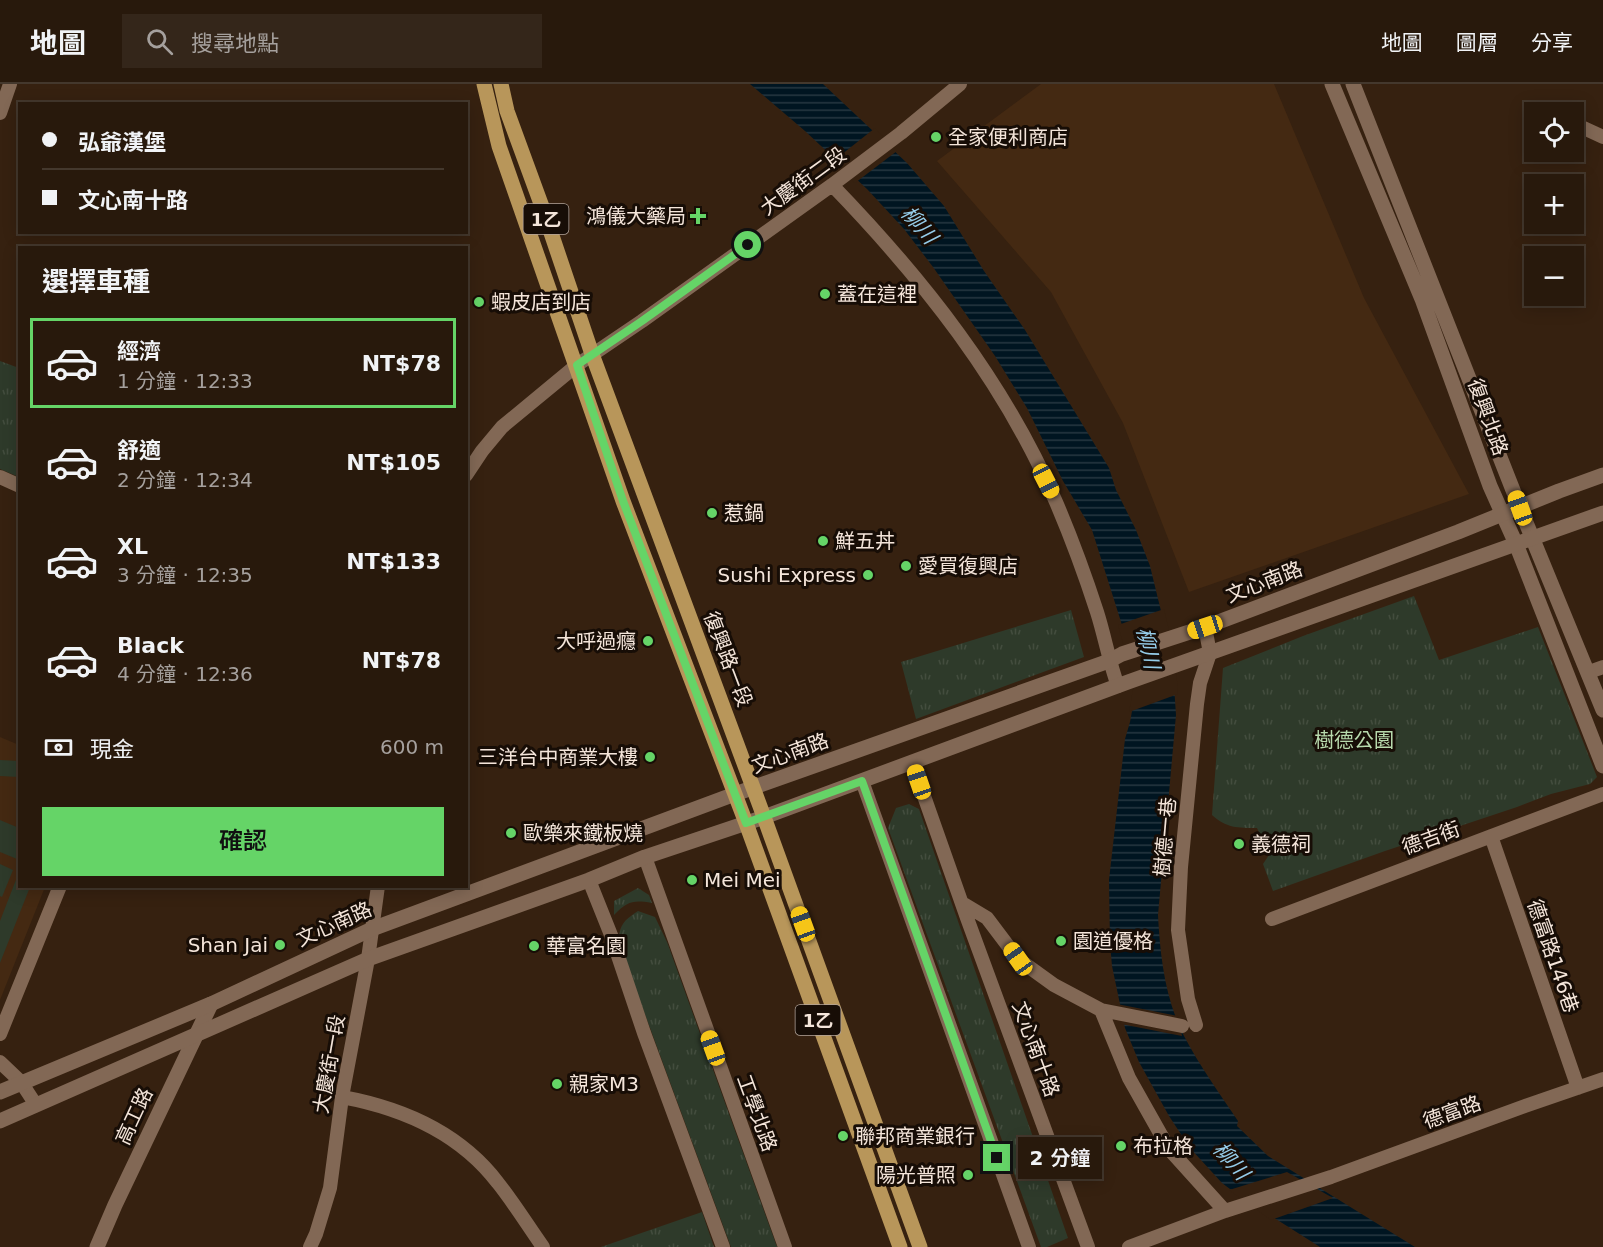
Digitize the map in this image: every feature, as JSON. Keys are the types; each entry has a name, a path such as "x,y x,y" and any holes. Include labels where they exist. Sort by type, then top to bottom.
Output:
{"main road":[{"name":"1乙","path":"484,84 499,146 623,501 746,823 900,1247"},
{"name":"復興路一段","path":"501,84 507,111 592,354 754,789 920,1247"},
{"name":"復興北路","path":"1332,84 1422,299 1490,486 1516,544 1603,766"},
{"name":"復興北路","path":"1353,84 1520,508 1596,670 1603,710"},
{"name":"文心南路","path":"0,1092 211,1004 372,929 735,794 1205,627 1603,476"},
{"path":"0,1121 368,959 589,880 645,857 764,817 1123,684 1603,513"},
{"name":"高工路","path":"97,1247 211,1004"}],"street":[{"path":"0,113 10,84"},
{"name":"大慶街二段","path":"577,365 642,321 834,182 891,140 960,84"},
{"path":"1584,128 1603,137"},
{"path":"834,182 894,251 977,358 993,383 1056,501 1116,658 1123,684"},
{"path":"468,472 502,427 577,365"},
{"path":"0,477 18,485"},
{"path":"1205,627 1210,653"},
{"name":"樹德一巷","path":"1107,1012 1189,1025 1188,999 1178,930 1181,867 1197,704 1200,683 1210,653"},
{"name":"文心南十路","path":"912,762 1088,1247"},
{"path":"862,781 1029,1247"},
{"name":"德吉街","path":"1272,919 1603,794"},
{"name":"德富路146巷","path":"1491,836 1578,1088"},
{"name":"工學北路","path":"645,857 785,1247"},
{"path":"589,880 611,935 723,1247"},
{"path":"0,1034 59,888"},
{"name":"大慶街一段","path":"310,1247 330,1188 342,1097 368,959 378,888"},
{"path":"962,903 987,918 1018,959 1054,985 1107,1012 1129,1078 1169,1149 1225,1210 1129,1247"},
{"path":"0,1062 21,1082 36,1105"},
{"name":"德富路","path":"1225,1210 1314,1182 1603,1079"},
{"path":"342,1097 368,1102 418,1118 469,1151 498,1182 543,1247"}],"shaded area":[{"path":"1041,84 1274,84 1364,298 1469,494 1189,592 1123,423 1051,292 937,161"},
{"path":"0,737 18,745 18,888 45,888 0,1000"}],"green space":[{"path":"0,361 18,368 18,477 0,469"},
{"name":"樹德公園","path":"1414,596 1439,660 1538,627 1597,777 1590,784 1551,794 1273,891 1263,864 1269,855 1257,828 1244,828 1222,823 1212,815 1223,668"},
{"path":"1071,610 1084,657 916,719 901,662"},
{"path":"0,760 18,761 18,777 0,776"},
{"path":"909,804 919,809 1068,1238 1047,1247 1041,1247 888,828 896,808"},
{"path":"0,820 18,828 18,856 17,859 0,852"},
{"path":"0,864 13,870 2,897 0,896"},
{"path":"18,875 18,888 30,888 0,963 0,921"},
{"path":"638,888 649,895 652,903 631,903 614,915 614,901"},
{"path":"638,911 655,917 667,942 777,1247 731,1247 619,944 623,924"},
{"path":"702,1212 714,1247 601,1247"}],"water":[{"name":"柳川","path":"750,84 823,84 907,163 944,206 984,271 1025,330 1109,468 1116,490 1136,530 1150,566 1172,656 1176,715 1158,915 1160,946 1172,1007 1196,1058 1238,1121 1237,1126 1268,1156 1415,1247 1320,1247 1222,1183 1190,1148 1169,1116 1139,1062 1125,1028 1112,966 1109,880 1125,739 1137,684 1122,625 1092,530 1063,481 1027,408 995,356 904,229 867,189"}],"pier":[{"path":"875,128 897,151 855,183 832,162"},
{"path":"1164,609 1175,656 1178,694 1129,712 1134,684 1118,625"},
{"path":"1117,1004 1178,1016 1182,1036 1121,1024"},
{"path":"1287,1172 1333,1198 1271,1220 1229,1190"}],"place":[{"name":"全家便利商店","path":"936,137"},
{"name":"鴻儀大藥局","path":"698,216"},
{"name":"蓋在這裡","path":"825,294"},
{"name":"蝦皮店到店","path":"479,302"},
{"name":"惹鍋","path":"712,513"},
{"name":"鮮五丼","path":"823,541"},
{"name":"愛買復興店","path":"906,566"},
{"name":"Sushi Express","path":"868,575"},
{"name":"大呼過癮","path":"648,641"},
{"name":"三洋台中商業大樓","path":"650,757"},
{"name":"歐樂來鐵板燒","path":"511,833"},
{"name":"義德祠","path":"1239,844"},
{"name":"Mei Mei","path":"692,880"},
{"name":"園道優格","path":"1061,941"},
{"name":"Shan Jai","path":"280,945"},
{"name":"華富名園","path":"534,946"},
{"name":"親家M3","path":"557,1084"},
{"name":"聯邦商業銀行","path":"843,1136"},
{"name":"布拉格","path":"1121,1146"},
{"name":"陽光普照","path":"968,1175"}],"route":[{"path":"748,245 577,365 623,501 746,823 862,781 997,1158"}]}
